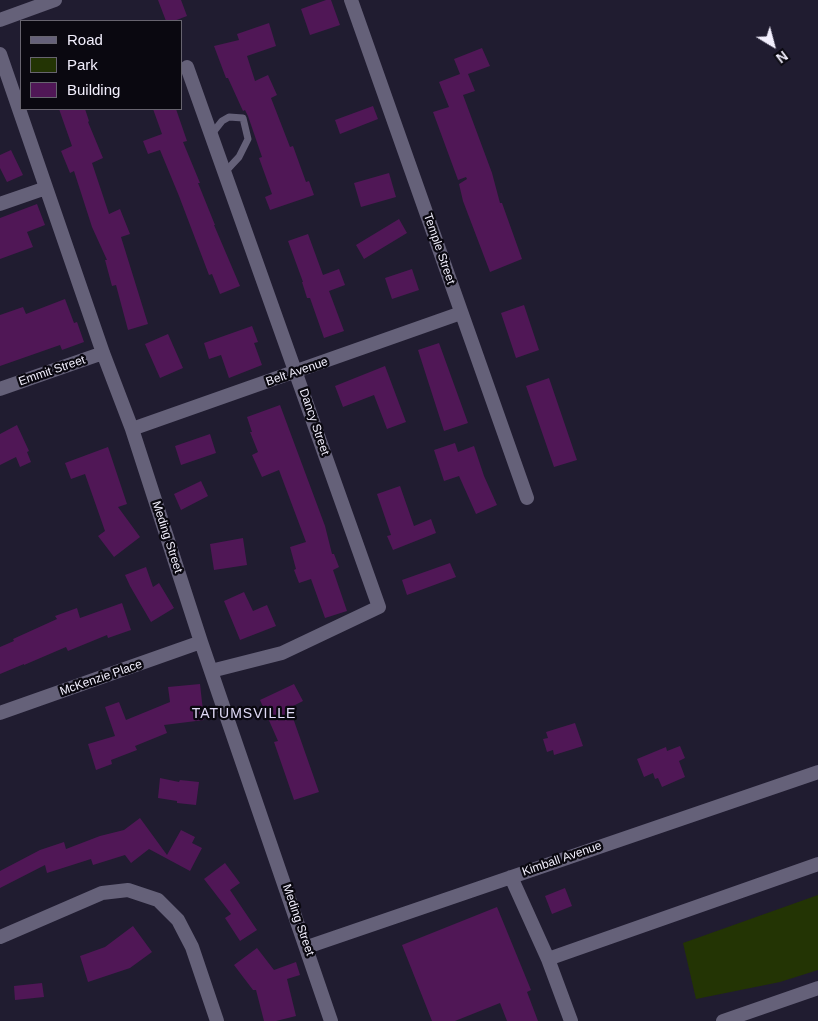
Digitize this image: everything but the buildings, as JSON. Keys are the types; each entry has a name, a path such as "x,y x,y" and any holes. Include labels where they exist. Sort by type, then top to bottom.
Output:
{"street":[{"path":"0,20 55,0"},
{"name":"Temple Street","path":"351,0 527,498"},
{"name":"Meding Street","path":"0,54 103,353 132,429 201,642 331,1021"},
{"name":"Dancy Street","path":"187,66 379,607 282,653 211,671"},
{"path":"0,204 46,188"},
{"name":"Belt Avenue","path":"132,429 461,313"},
{"name":"Emmit Street","path":"0,389 103,353"},
{"name":"McKenzie Place","path":"0,713 201,642"},
{"name":"Kimball Avenue","path":"307,947 818,772"},
{"path":"548,958 818,864"},
{"path":"511,877 548,958 571,1021"},
{"path":"0,937 102,893 128,890 158,900 178,920 192,947 217,1021"},
{"path":"723,1021 818,988"}],"lane":[{"path":"211,135 222,121 229,117 243,118 248,139 239,157 224,172"}],"green space":[{"path":"818,895 818,970 780,982 696,999 683,943"}],"district":[{"name":"TATUMSVILLE","path":"244,714"}]}
